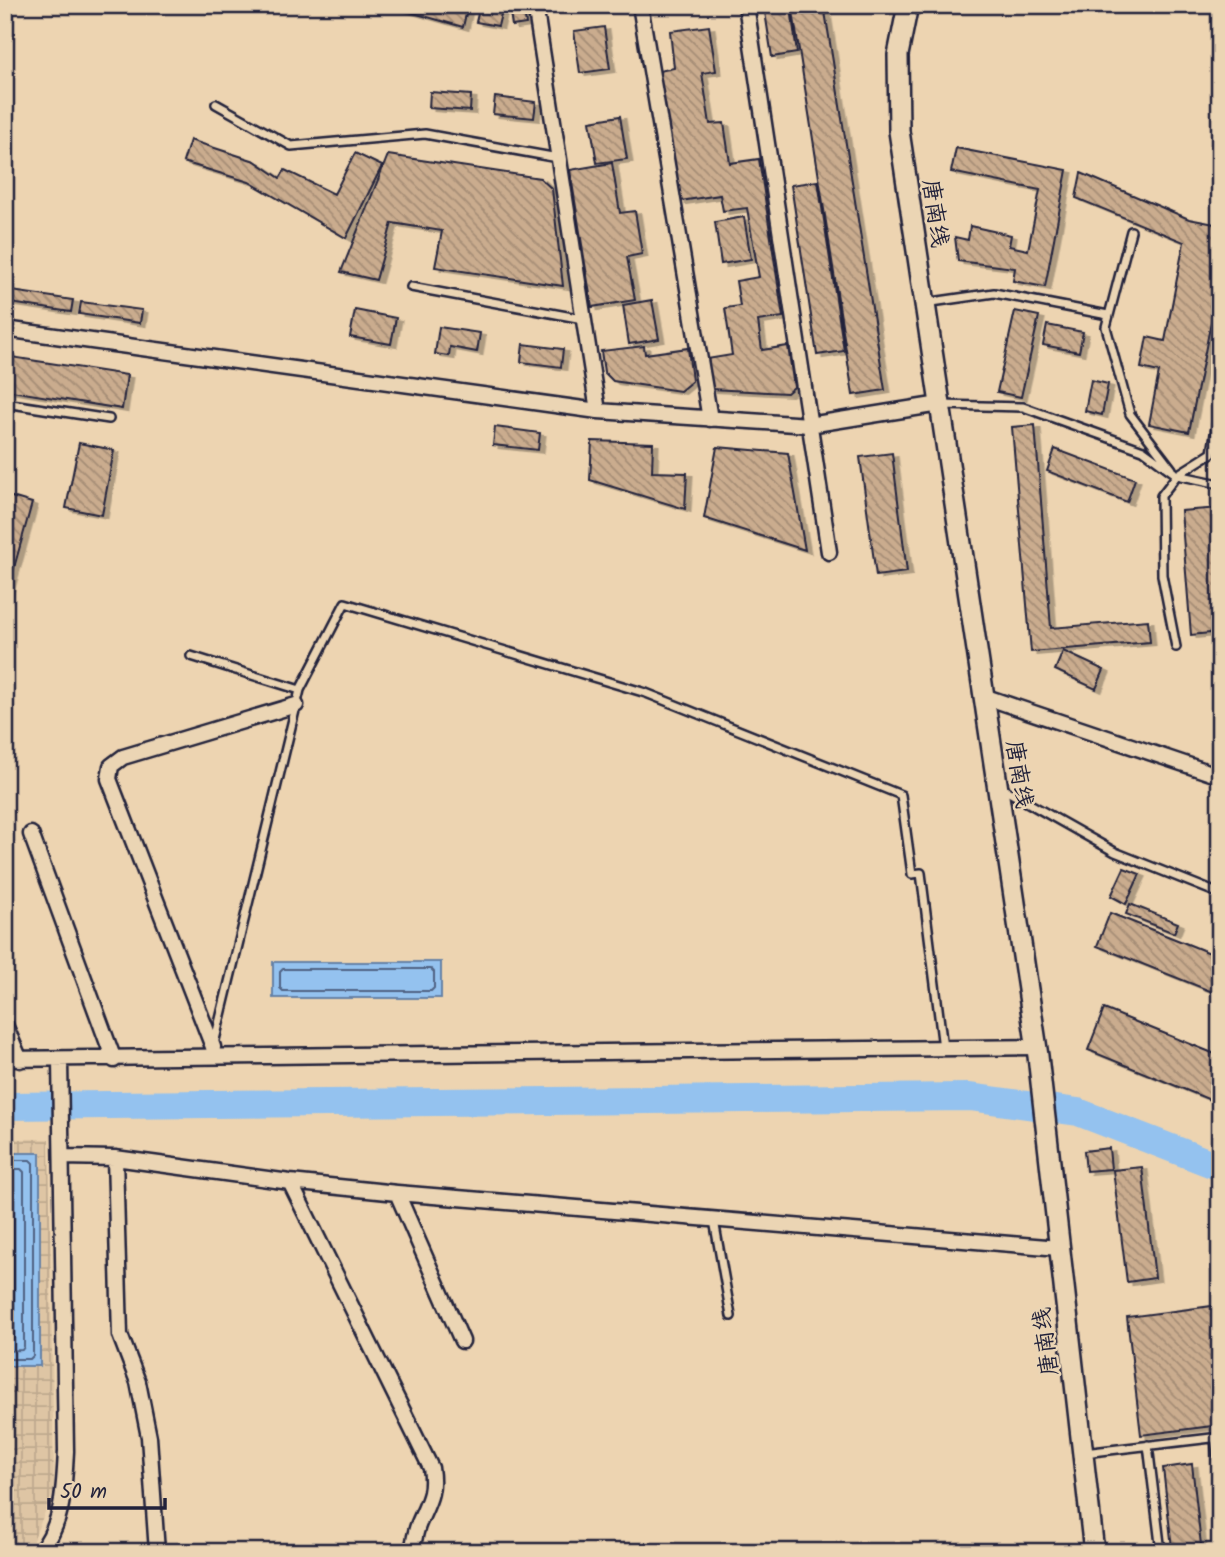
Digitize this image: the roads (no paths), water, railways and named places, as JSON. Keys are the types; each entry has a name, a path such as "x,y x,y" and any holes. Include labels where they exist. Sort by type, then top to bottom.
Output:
{"street":[{"path":"535,5 597,411"},
{"path":"640,5 710,419"},
{"path":"746,5 829,552"},
{"name":"唐南线","path":"908,5 898,55 900,131 1037,1051 1094,1552"},
{"path":"5,329 597,411 809,425 940,404"},
{"path":"983,696 1220,776"},
{"path":"211,1053 109,779 111,765 123,757 296,705"},
{"path":"31,834 114,1059"},
{"path":"5,1025 13,1060 114,1059 211,1053 943,1048 1037,1051"},
{"path":"40,1552 56,1526 63,1499 66,1451 60,1060"},
{"path":"62,1157 115,1158 290,1182 397,1193 1059,1248"},
{"path":"115,1158 120,1335 138,1382 149,1437 157,1552"},
{"path":"290,1182 430,1468 434,1484 430,1500 417,1527 412,1552"},
{"path":"397,1193 462,1341"}],"lane":[{"path":"216,104 291,146 425,134 558,158"},
{"path":"1131,231 1105,327 1130,414 1177,475"},
{"path":"411,287 583,319"},
{"path":"925,303 994,293 1108,315"},
{"path":"5,403 109,419"},
{"path":"1176,646 1162,575 1161,496 1177,475 1216,454 1220,403"},
{"path":"940,404 1023,407 1143,450 1177,475 1220,484"},
{"path":"211,1053 300,690 345,603 646,693 901,795 912,874 921,873 943,1048"},
{"path":"191,656 300,690"},
{"path":"996,785 1115,852 1220,894"},
{"path":"713,1219 732,1317"},
{"path":"1083,1454 1217,1437 1220,1479"},
{"path":"1148,1446 1161,1552"}],"water":[{"path":"273,962 441,962 441,998 273,998"},
{"path":"5,1153 40,1153 40,1366 5,1366"}],"waterway":[{"path":"5,1106 970,1097 1078,1112 1220,1167"}]}
